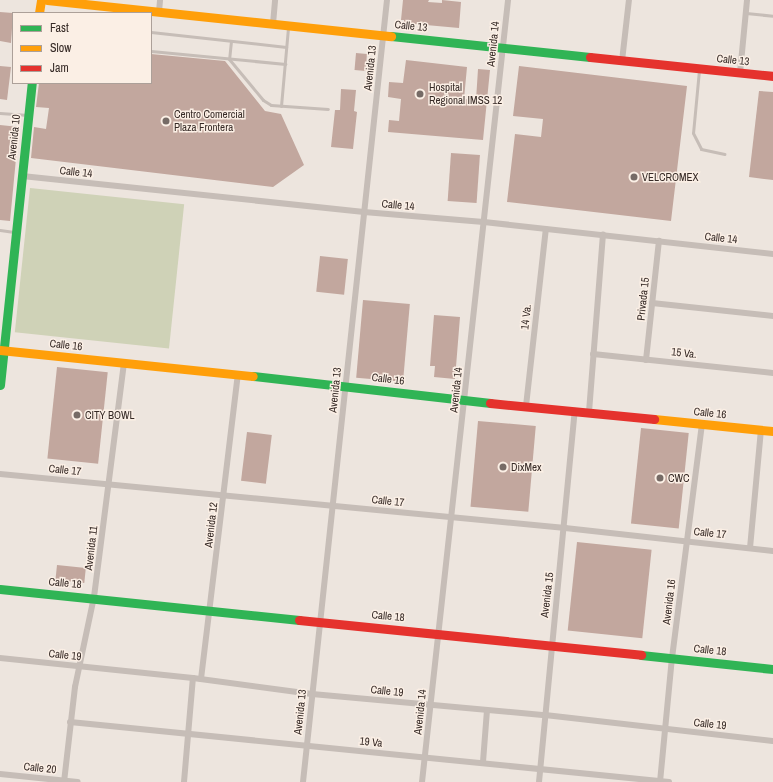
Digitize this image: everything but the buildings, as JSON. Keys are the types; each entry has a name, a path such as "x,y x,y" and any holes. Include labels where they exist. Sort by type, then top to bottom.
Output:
{"street":[{"path":"40,12 41,0"},
{"name":"Calle 13","path":"47,0 139,12 159,12 773,76"},
{"path":"159,12 160,0"},
{"path":"273,24 275,0"},
{"name":"Avenida 13","path":"303,782 387,0"},
{"name":"Avenida 14","path":"422,782 508,0"},
{"path":"622,60 629,0"},
{"path":"740,73 747,0"},
{"name":"Avenida 10","path":"0,385 32,84"},
{"name":"Calle 14","path":"22,176 364,212 484,222 773,254"},
{"name":"14 Va.","path":"526,406 546,229"},
{"path":"589,412 603,235"},
{"name":"Privada 15","path":"646,360 659,241"},
{"path":"652,303 773,316"},
{"name":"Calle 16","path":"3,350 238,374 465,400 773,431"},
{"name":"15 Va.","path":"593,354 773,373"},
{"name":"Avenida 11","path":"64,781 70,722 79,666 94,598 124,363"},
{"name":"Avenida 12","path":"201,679 238,374"},
{"name":"Avenida 15","path":"539,782 551,645 565,528 575,411"},
{"name":"Avenida 16","path":"660,782 672,658 702,424"},
{"path":"750,548 761,430"},
{"name":"Calle 17","path":"0,474 565,528 773,551"},
{"name":"Calle 18","path":"0,588 773,669"},
{"name":"Calle 19","path":"0,658 193,678 312,694 431,706 546,715 773,741"},
{"path":"184,782 193,678"},
{"path":"483,762 487,710"},
{"name":"19 Va","path":"70,722 483,762 669,782"},
{"name":"Calle 20","path":"0,774 78,782"}],"lane":[{"path":"746,13 773,16"},
{"path":"281,106 288,26"},
{"path":"152,32 286,47"},
{"path":"231,41 229,59 263,100 271,105 328,109"},
{"path":"152,51 285,64"},
{"path":"699,68 692,133 701,149 724,154"},
{"path":"0,112 28,115"},
{"path":"0,230 16,232"}],"green space":[{"path":"30,188 184,204 169,348 15,332"}],"traffic: fast":[{"path":"391,36 590,57"},
{"path":"0,385 32,84"},
{"path":"253,376 490,403"},
{"path":"0,589 299,620"},
{"path":"641,655 773,669"}],"traffic: slow":[{"path":"39,12 41,0"},
{"path":"47,0 391,36"},
{"path":"0,350 253,376"},
{"path":"654,419 773,431"}],"traffic: jam":[{"path":"590,57 773,76"},
{"path":"490,403 654,419"},
{"path":"299,620 641,655"}],"place":[{"name":"Hospital Regional IMSS 12","path":"420,94"},
{"name":"Centro Comercial Plaza Frontera","path":"166,121"},
{"name":"VELCROMEX","path":"634,177"},
{"name":"CITY BOWL","path":"77,415"},
{"name":"DixMex","path":"503,467"},
{"name":"CWC","path":"660,478"}]}
